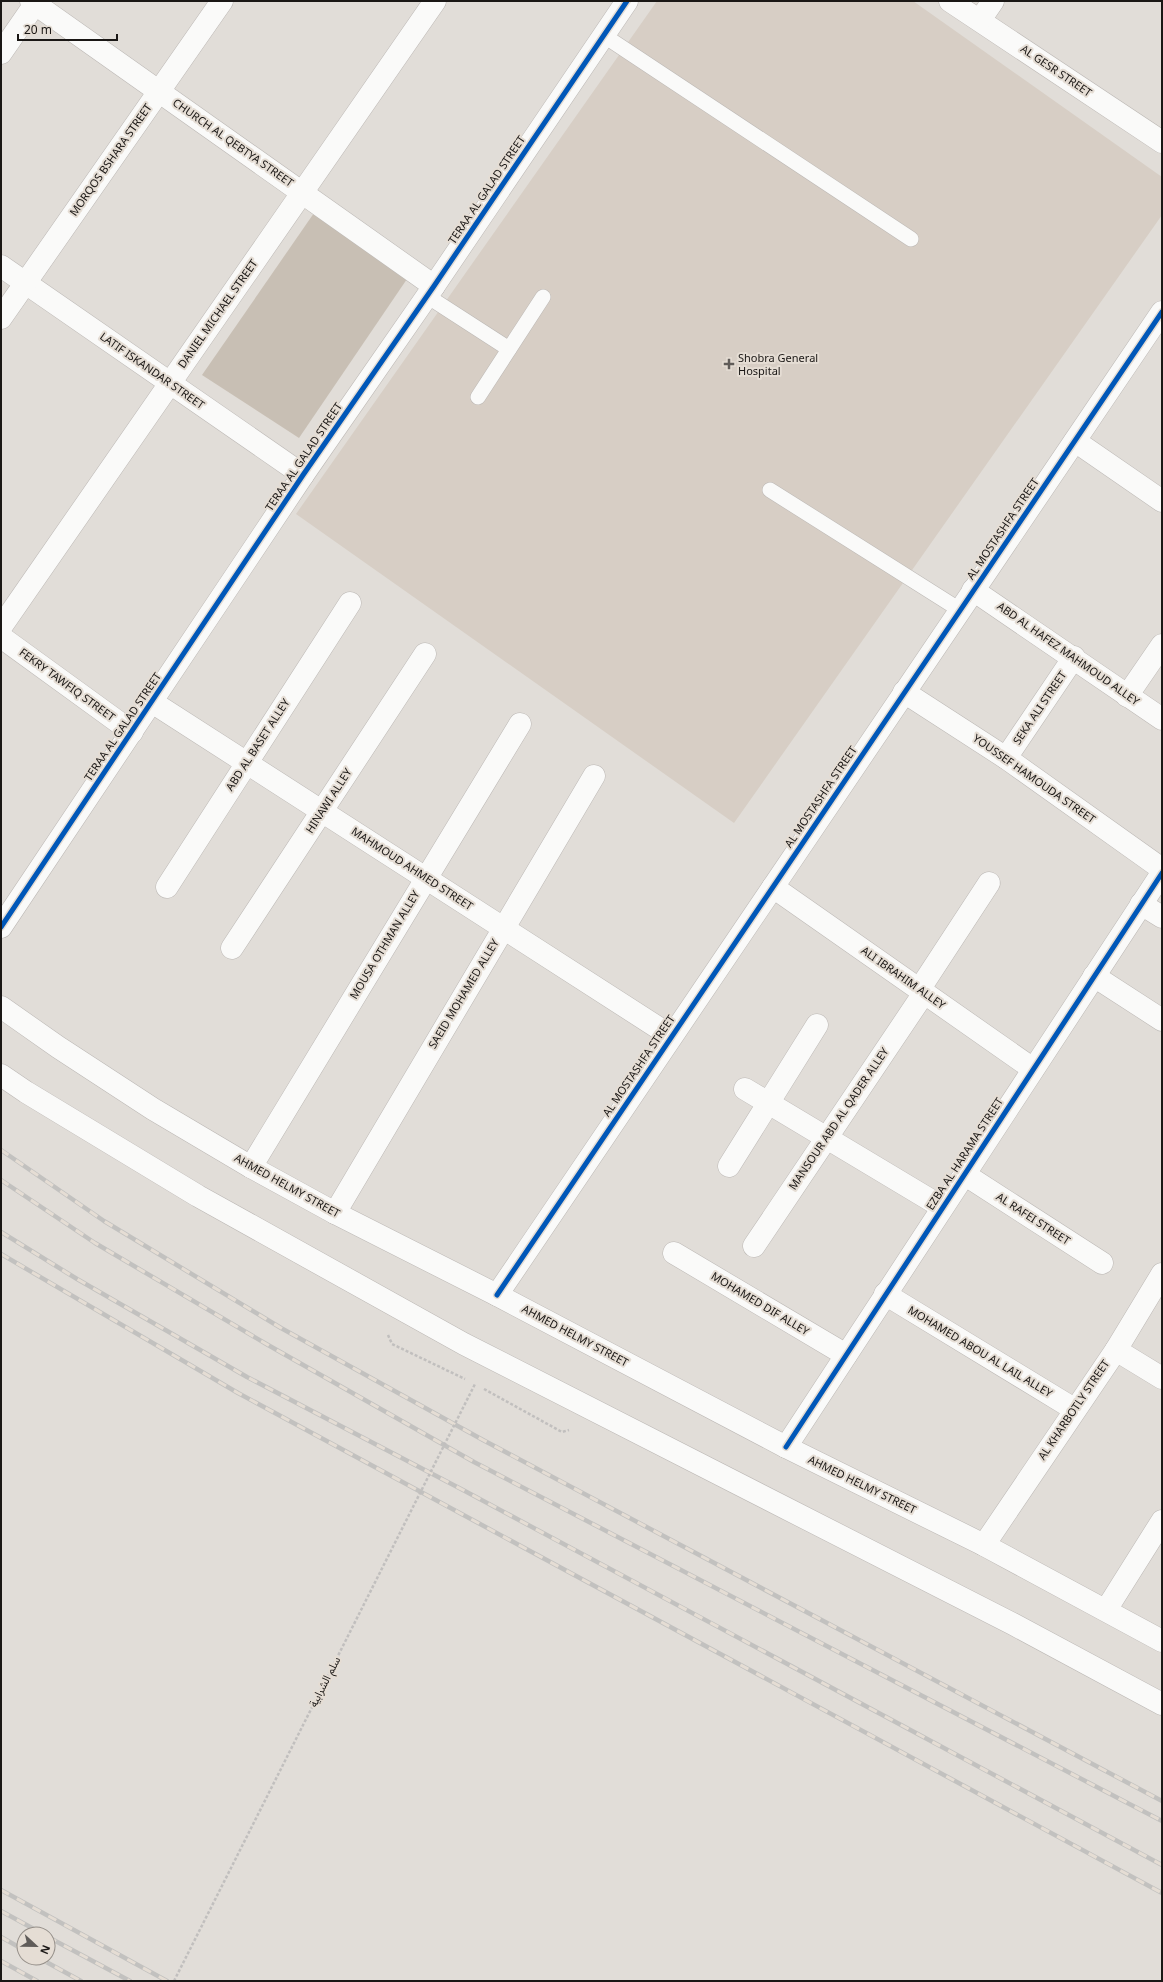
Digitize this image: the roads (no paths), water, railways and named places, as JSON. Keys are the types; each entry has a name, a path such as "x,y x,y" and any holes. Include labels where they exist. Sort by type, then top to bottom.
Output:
{"street":[{"name":"MORQOS BSHARA STREET","path":"1,318 222,1"},
{"name":"DANIEL MICHAEL STREET","path":"1,627 435,1"},
{"name":"TERAA AL GALAD STREET","path":"1,927 303,476 627,1"},
{"name":"AL GESR STREET","path":"950,1 1162,142"},
{"path":"980,20 993,1"},
{"name":"CHURCH AL QEBTYA STREET","path":"33,3 302,192 430,291"},
{"path":"1,53 33,3"},
{"name":"LATIF ISKANDAR STREET","path":"1,266 303,476"},
{"name":"AL MOSTASHFA STREET","path":"497,1294 1162,312"},
{"path":"1075,441 1162,501"},
{"name":"ABD AL HAFEZ MAHMOUD ALLEY","path":"973,590 1074,657 1127,696 1162,719"},
{"name":"ABD AL BASET ALLEY","path":"166,887 350,603"},
{"name":"FEKRY TAWFIQ STREET","path":"1,637 132,732"},
{"path":"1127,696 1162,645"},
{"name":"HINAWI ALLEY","path":"232,948 425,654"},
{"name":"SEKA ALI STREET","path":"1006,758 1074,657"},
{"name":"YOUSSEF HAMOUDA STREET","path":"904,692 1006,758 1162,869"},
{"name":"MAHMOUD AHMED STREET","path":"152,702 672,1036"},
{"name":"MOUSA OTHMAN ALLEY","path":"251,1167 520,724"},
{"name":"SAEID MOHAMED ALLEY","path":"335,1213 594,776"},
{"name":"EZBA AL HARAMA STREET","path":"786,1447 1162,873"},
{"name":"MANSOUR ABD AL QADER ALLEY","path":"754,1246 922,991 989,882"},
{"name":"ALI IBRAHIM ALLEY","path":"773,887 1033,1069"},
{"path":"1141,904 1162,917"},
{"path":"1094,976 1162,1020"},
{"name":"AHMED HELMY STREET","path":"1,1007 58,1047 153,1109 251,1167 335,1213 497,1294 786,1447 984,1546 1162,1641"},
{"path":"729,1166 817,1026"},
{"path":"1,1075 26,1092 198,1196 464,1344 1013,1624 1162,1704"},
{"path":"745,1089 942,1207"},
{"name":"AL RAFEI STREET","path":"964,1174 1102,1263"},
{"name":"MOHAMED DIF ALLEY","path":"674,1253 846,1355"},
{"name":"AL KHARBOTLY STREET","path":"984,1546 1074,1410 1159,1286"},
{"name":"MOHAMED ABOU AL LAIL ALLEY","path":"885,1294 1074,1410"},
{"path":"1116,1350 1162,1378"},
{"path":"1106,1610 1162,1521"}],"lane":[{"path":"603,35 911,239"},
{"path":"430,291 509,348"},
{"path":"478,397 543,297"},
{"path":"770,490 960,610"}],"railway":[{"path":"1,1150 104,1221 281,1328 483,1440 1162,1801"},
{"path":"1,1180 95,1243 268,1345 474,1462 1162,1821"},
{"path":"1,1232 77,1279 247,1377 463,1490 1162,1865"},
{"path":"1,1254 238,1393 1162,1893"},
{"path":"1,1890 167,1981"},
{"path":"1,1911 28,1926"},
{"path":"1,1937 16,1945"},
{"path":"56,1941 130,1981"},
{"path":"1,1961 37,1981"},
{"path":"54,1966 81,1981"}],"place":[{"name":"Shobra General Hospital","path":"729,364"}]}
